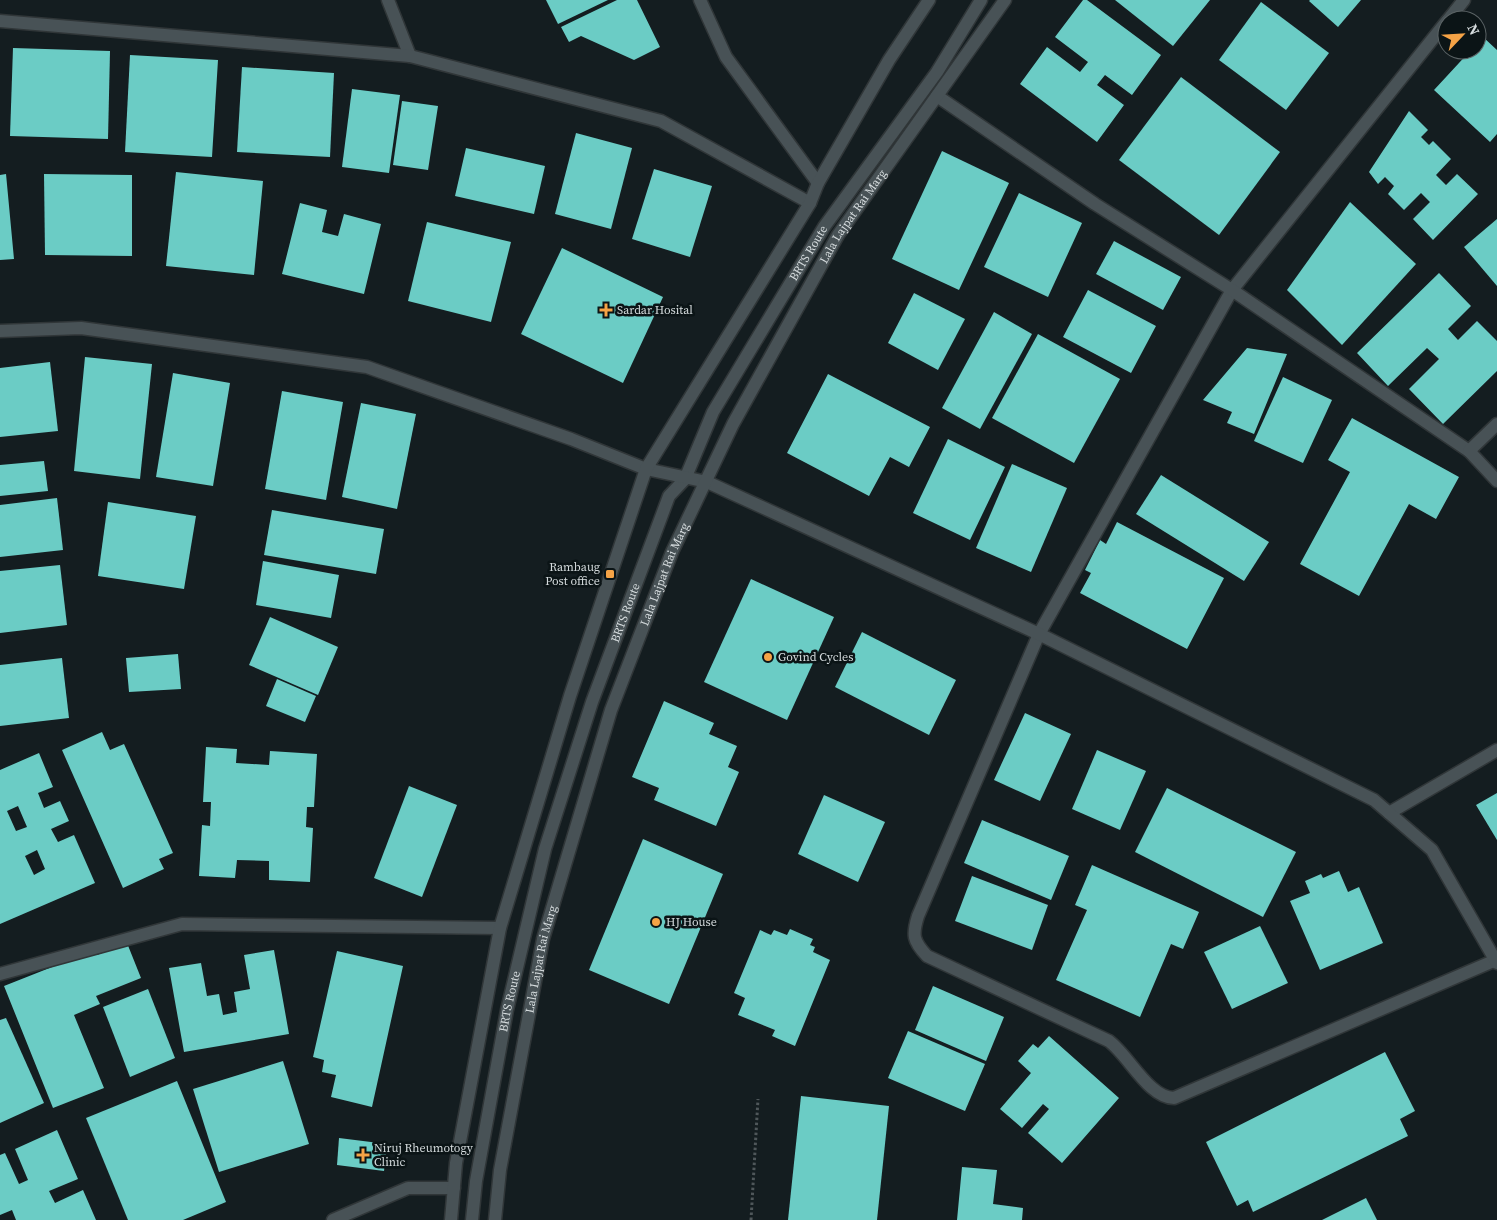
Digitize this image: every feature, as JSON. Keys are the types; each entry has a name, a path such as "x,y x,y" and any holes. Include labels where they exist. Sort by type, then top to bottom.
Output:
{"street":[{"path":"388,0 410,56"},
{"path":"700,0 726,57 818,183"},
{"path":"451,1220 456,1163 500,928 570,696 646,469 810,203 818,183 889,60 928,0"},
{"name":"BRTS Route","path":"472,1220 476,1181 507,1010 545,849 592,702 670,496 685,478 713,412 824,227 938,72 981,0"},
{"name":"Lala Lajpat Rai Marg","path":"496,1220 500,1170 543,938 611,710 672,552 733,424 838,235 1005,0"},
{"path":"1456,10 1464,0"},
{"path":"0,21 410,56 661,121 810,203"},
{"path":"0,331 81,328 367,367 571,439 646,469 707,482 1039,634 1374,800 1432,850 1496,961 1174,1098 1164,1098 1156,1092 1119,1048 1109,1041 926,956 917,946 913,932 918,916 1039,634 1232,290 1437,35"},
{"path":"937,96 1095,204 1232,290 1469,451 1497,481"},
{"path":"1469,451 1497,424"},
{"path":"1389,813 1497,750"},
{"path":"0,974 182,924 500,928"},
{"path":"334,1220 408,1188 454,1188"}],"path":[{"path":"751,1220 758,1099"}],"building":[{"path":"546,0 608,0 558,24"},
{"path":"617,0 637,0 660,47 634,60 581,36 569,42 561,27"},
{"path":"1083,0 1087,0 1161,55 1132,95 1105,75 1097,85 1124,105 1097,142 1020,84 1047,47 1080,72 1088,62 1055,37"},
{"path":"1115,0 1210,0 1173,46"},
{"path":"1310,0 1361,0 1338,27"},
{"path":"1261,2 1329,53 1286,110 1219,60"},
{"path":"1487,41 1497,50 1497,134 1490,142 1434,90 1462,60 1487,60"},
{"path":"13,48 110,51 108,139 10,136"},
{"path":"130,55 218,60 212,157 125,152"},
{"path":"242,67 334,73 330,157 237,152"},
{"path":"1181,77 1280,152 1219,235 1119,160"},
{"path":"352,89 400,95 389,173 342,167"},
{"path":"402,101 438,106 428,170 393,165"},
{"path":"1409,111 1428,130 1421,137 1429,145 1433,141 1451,159 1436,175 1446,185 1457,174 1478,194 1433,240 1413,219 1430,202 1421,193 1404,210 1388,194 1394,186 1385,177 1378,184 1369,172"},
{"path":"576,133 632,148 611,229 555,214"},
{"path":"466,148 545,166 534,214 455,196"},
{"path":"942,151 1009,183 959,290 892,259"},
{"path":"654,169 712,186 690,257 632,239"},
{"path":"176,172 263,181 254,275 166,266"},
{"path":"6,174 14,259 0,260 0,175"},
{"path":"44,174 132,175 132,256 45,255"},
{"path":"1019,193 1082,223 1048,297 984,267"},
{"path":"1350,202 1416,264 1342,345 1287,290"},
{"path":"300,203 327,210 322,232 338,236 344,214 381,224 364,294 282,274"},
{"path":"1497,219 1497,286 1464,247"},
{"path":"427,222 511,242 491,322 408,301"},
{"path":"1114,241 1181,277 1163,310 1096,274"},
{"path":"562,248 663,297 623,383 521,334"},
{"path":"1439,273 1471,306 1448,329 1458,340 1477,321 1497,341 1497,371 1443,424 1409,389 1439,359 1427,348 1388,386 1357,353"},
{"path":"1088,290 1156,326 1131,373 1063,337"},
{"path":"914,293 965,319 938,370 888,343"},
{"path":"994,312 1032,334 980,429 942,408"},
{"path":"1038,334 1120,379 1074,463 992,418"},
{"path":"1247,348 1287,354 1254,434 1227,423 1232,412 1203,400"},
{"path":"85,357 152,364 140,479 74,471"},
{"path":"50,362 58,431 0,437 0,368"},
{"path":"173,373 230,383 213,486 156,477"},
{"path":"828,374 930,427 909,467 890,457 869,496 787,453"},
{"path":"1283,377 1332,400 1303,463 1254,441"},
{"path":"282,391 343,402 326,500 265,489"},
{"path":"361,403 416,414 397,509 342,497"},
{"path":"1352,418 1459,477 1436,519 1409,504 1359,596 1300,564 1350,472 1328,460"},
{"path":"948,439 1005,467 970,540 913,513"},
{"path":"44,461 48,491 0,496 0,465"},
{"path":"1012,464 1067,488 1031,572 976,548"},
{"path":"1161,475 1269,542 1244,581 1136,514"},
{"path":"57,498 63,550 0,557 0,505"},
{"path":"108,502 196,516 184,589 98,576"},
{"path":"272,510 384,529 376,574 264,555"},
{"path":"1117,522 1224,578 1187,649 1080,593 1091,573 1085,570 1100,540 1106,544"},
{"path":"263,561 339,575 331,618 256,605"},
{"path":"60,565 67,625 0,633 0,571"},
{"path":"751,579 834,617 787,720 704,682"},
{"path":"270,617 338,647 318,695 249,665"},
{"path":"862,632 956,680 929,735 835,687"},
{"path":"178,654 181,689 129,692 126,658"},
{"path":"62,658 69,718 0,726 0,665"},
{"path":"277,679 316,696 305,722 266,706"},
{"path":"664,701 714,723 709,734 737,746 728,767 739,772 716,826 654,800 659,788 632,777"},
{"path":"1025,713 1071,734 1040,801 994,780"},
{"path":"102,732 110,750 124,744 173,853 159,859 164,869 123,888 62,750"},
{"path":"206,747 237,749 236,763 269,765 270,751 317,754 314,807 307,807 306,827 313,828 310,882 269,880 269,861 237,860 235,878 199,876 202,825 210,826 211,802 203,802"},
{"path":"1097,750 1146,771 1120,830 1072,809"},
{"path":"39,753 53,787 38,793 44,808 60,801 69,821 51,829 58,842 74,835 95,883 0,924 0,770","holes":["18,806 27,827 16,831 7,811","37,850 45,869 34,875 25,856"]},
{"path":"409,786 457,805 422,897 374,878"},
{"path":"1167,788 1296,852 1263,917 1135,852"},
{"path":"1497,793 1497,840 1476,805"},
{"path":"824,795 885,822 858,882 798,854"},
{"path":"982,820 1069,856 1051,900 964,863"},
{"name":"HJ House","path":"643,839 723,874 669,1004 589,970"},
{"path":"1092,865 1199,912 1183,949 1171,944 1140,1017 1056,980 1087,910 1075,905"},
{"path":"1339,871 1348,892 1359,887 1383,943 1320,970 1290,901 1310,893 1305,881 1321,874 1323,878"},
{"path":"972,876 1048,905 1032,950 955,921"},
{"path":"1260,926 1288,983 1232,1009 1204,952"},
{"path":"790,929 813,939 810,945 815,947 813,952 830,960 795,1046 772,1036 775,1030 738,1015 745,998 734,993 760,930 771,935 774,930 787,935"},
{"path":"127,943 141,978 96,996 100,1004 74,1015 104,1088 53,1108 4,986 95,950 97,955"},
{"path":"274,950 289,1034 184,1052 169,968 201,963 207,996 219,994 223,1015 237,1012 234,992 250,989 244,955"},
{"path":"337,951 403,966 372,1107 331,1097 336,1075 322,1072 324,1060 313,1057"},
{"path":"933,986 1004,1017 986,1061 915,1030"},
{"path":"148,989 175,1058 130,1077 103,1007"},
{"path":"6,1018 44,1103 0,1123 0,1020"},
{"path":"908,1031 985,1064 965,1111 888,1078"},
{"path":"1049,1036 1119,1098 1062,1163 1028,1133 1049,1109 1043,1104 1022,1128 1000,1109 1031,1073 1018,1061 1033,1044 1038,1048"},
{"path":"1385,1052 1415,1111 1400,1119 1408,1136 1253,1212 1248,1200 1237,1206 1206,1142"},
{"path":"283,1061 309,1144 219,1172 193,1089"},
{"path":"177,1081 226,1202 183,1220 128,1220 86,1118"},
{"path":"801,1096 889,1106 877,1220 788,1220"},
{"path":"57,1130 78,1179 49,1191 55,1203 83,1190 96,1220 16,1220 12,1210 0,1215 0,1155 5,1153 19,1184 28,1180 15,1149"},
{"path":"339,1138 387,1144 384,1171 337,1165"},
{"path":"962,1167 997,1170 993,1204 1023,1208 1022,1220 957,1220"},
{"path":"1366,1198 1377,1220 1322,1220"}],"place":[{"name":"Sardar Hosital","path":"606,310"},
{"name":"Rambaug Post office","path":"610,574"},
{"name":"Govind Cycles","path":"768,657"},
{"name":"HJ House","path":"656,922"},
{"name":"Niruj Rheumotogy Clinic","path":"363,1155"}]}
